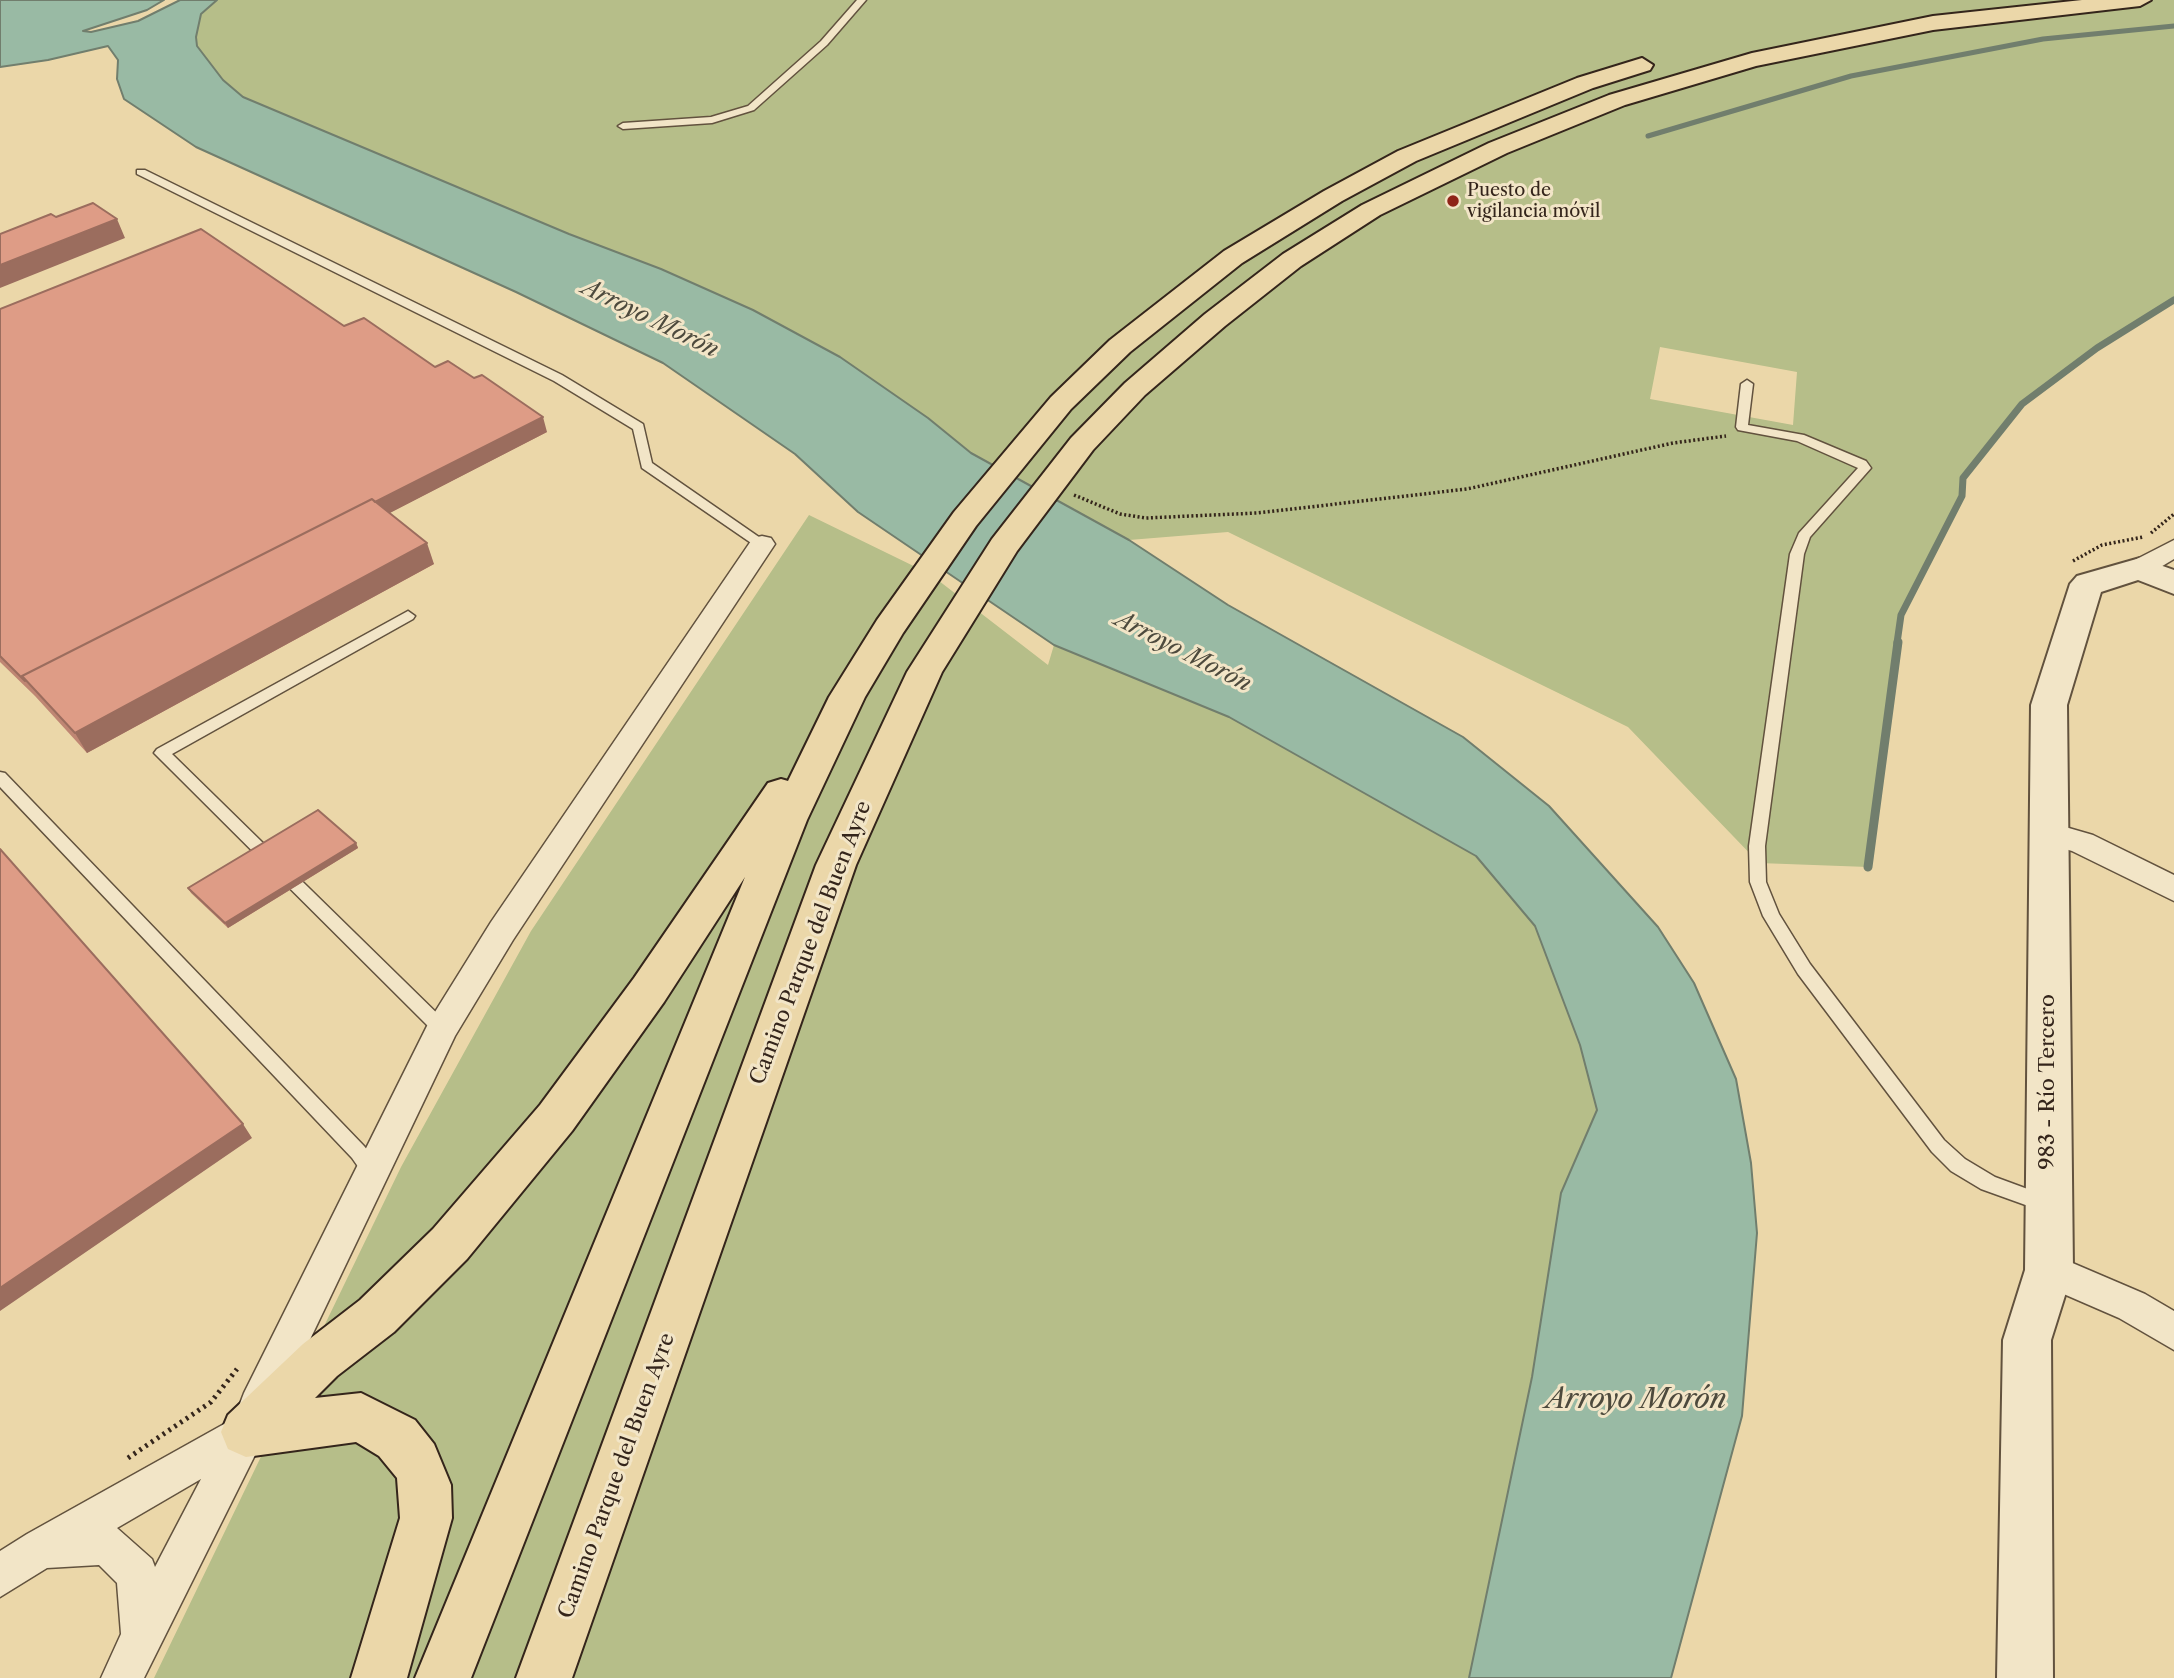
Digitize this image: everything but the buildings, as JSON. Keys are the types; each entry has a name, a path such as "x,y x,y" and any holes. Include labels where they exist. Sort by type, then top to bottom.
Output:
{"highway":[{"path":"1719,45 1882,13 1970,0"},
{"name":"Camino Parque del Buen Ayre","path":"544,1678 836,865 925,672 1004,546 1082,444 1135,389 1215,320 1281,269 1371,211 1498,148 1617,100 1752,60 1933,23 2140,0"},
{"path":"246,1432 320,1360 377,1317 450,1244 556,1118 649,990 847,697 889,628 930,574 965,519 1006,466 1061,403 1120,346 1244,250 1333,196 1407,156 1585,83 1666,58"},
{"path":"443,1678 788,820 847,697"},
{"path":"246,1432 361,1417 397,1438 416,1462 425,1485 426,1518 379,1678"}],"street":[{"path":"122,1678 246,1432 442,1029 502,931 762,544"},
{"name":"983 - Río Tercero","path":"2025,1678 2027,1340 2049,1270 2049,705 2082,592 2098,579 2163,566"},
{"path":"2048,833 2082,843 2174,889"},
{"path":"2049,1270 2132,1306 2174,1332"},
{"path":"0,1576 41,1548 246,1432"},
{"path":"41,1548 107,1544 137,1574 142,1636"}],"lane":[{"path":"623,126 712,121 751,108 824,43 862,0"},
{"path":"141,172 558,379 639,427 646,465 762,544"},
{"path":"1747,384 1742,428 1800,438 1862,464 1865,468 1804,536 1797,554 1757,846 1758,882 1771,916 1804,969 1938,1146 1958,1165 1988,1183 2048,1205"},
{"path":"408,616 162,753 442,1029"},
{"path":"0,777 358,1152 373,1172"}],"path":[{"path":"1046,489 1084,498 1121,513 1146,518 1257,513 1467,489 1673,443 1773,432"},
{"path":"122,1462 211,1402 241,1362"}],"shaded area":[{"path":"217,0 2174,0 2174,300 2097,348 2022,404 1963,478 1962,496 1901,615 1868,867 1759,863 1628,727 1228,532 1129,540 971,453 928,418 840,357 753,310 661,269 569,234 243,97 223,80 197,46 196,37 201,14","holes":["1660,347 1797,372 1793,425 1650,399"]},
{"path":"809,515 930,574 1048,665 1054,645 1229,717 1365,791 1476,856 1535,926 1580,1045 1597,1110 1561,1193 1532,1377 1469,1678 154,1678 401,1167 531,931"}],"water":[{"name":"Arroyo Morón","path":"0,0 164,0 147,10 83,31 91,32 138,21 180,0 217,0 201,14 196,37 197,46 223,80 243,97 569,234 661,269 753,310 840,357 928,418 971,453 1129,540 1228,605 1463,737 1549,806 1658,927 1694,983 1736,1079 1751,1163 1757,1233 1742,1416 1671,1678 1469,1678 1532,1377 1561,1193 1597,1110 1580,1045 1535,926 1476,856 1229,717 1054,645 858,512 795,454 663,363 516,292 196,147 124,99 117,79 118,60 108,46 48,60 0,67"}],"waterway":[{"path":"1648,136 1851,76 2043,39 2174,26"},
{"path":"1897,643 1901,615 1962,496 1963,478 2022,404 2097,348 2174,300"},
{"path":"1868,867 1898,642"}],"place":[{"name":"Puesto de vigilancia móvil","path":"1453,201"}]}
